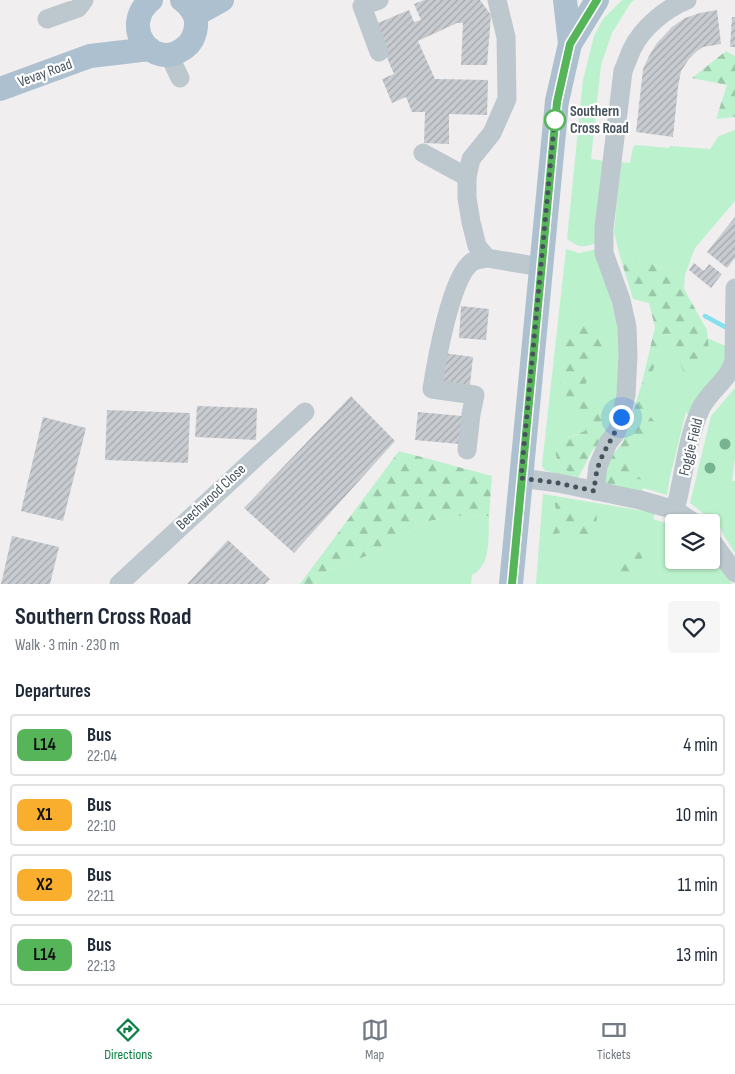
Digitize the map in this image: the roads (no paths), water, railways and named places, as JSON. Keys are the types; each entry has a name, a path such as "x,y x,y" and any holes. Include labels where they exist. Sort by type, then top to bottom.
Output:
{"main road":[{"name":"Vevay Road","path":"0,90 90,56 137,25 140,12 151,0"},
{"name":"Vevay Road","path":"90,56 179,52 190,43 196,30 188,8 222,0"},
{"path":"565,0 570,44"},
{"path":"512,584 557,102 570,44 597,0"},
{"path":"137,25 142,41 159,52"}],"street":[{"path":"47,18 78,8 84,0"},
{"path":"379,0 362,6 379,52"},
{"path":"486,258 477,246 466,198 467,177 471,159 492,133 507,99 506,38 497,0"},
{"path":"594,491 598,466 608,443 617,431 626,396 627,327 621,300 604,253 604,228 623,71 633,48 646,29 666,11 687,0"},
{"path":"159,52 180,78"},
{"path":"423,153 467,177"},
{"path":"467,450 475,395 432,389 440,342 458,280 472,262 486,258 541,267"},
{"name":"Foggie Field","path":"675,510 696,422 709,395 724,380 731,370 734,361 734,296"},
{"name":"Beechwood Close","path":"119,584 305,412"},
{"path":"521,478 558,483 640,500 675,510 681,514"},
{"path":"720,552 735,573"}],"waterway":[{"path":"705,316 725,327"}],"place":[{"name":"Southern Cross Road","path":"555,120"}]}
